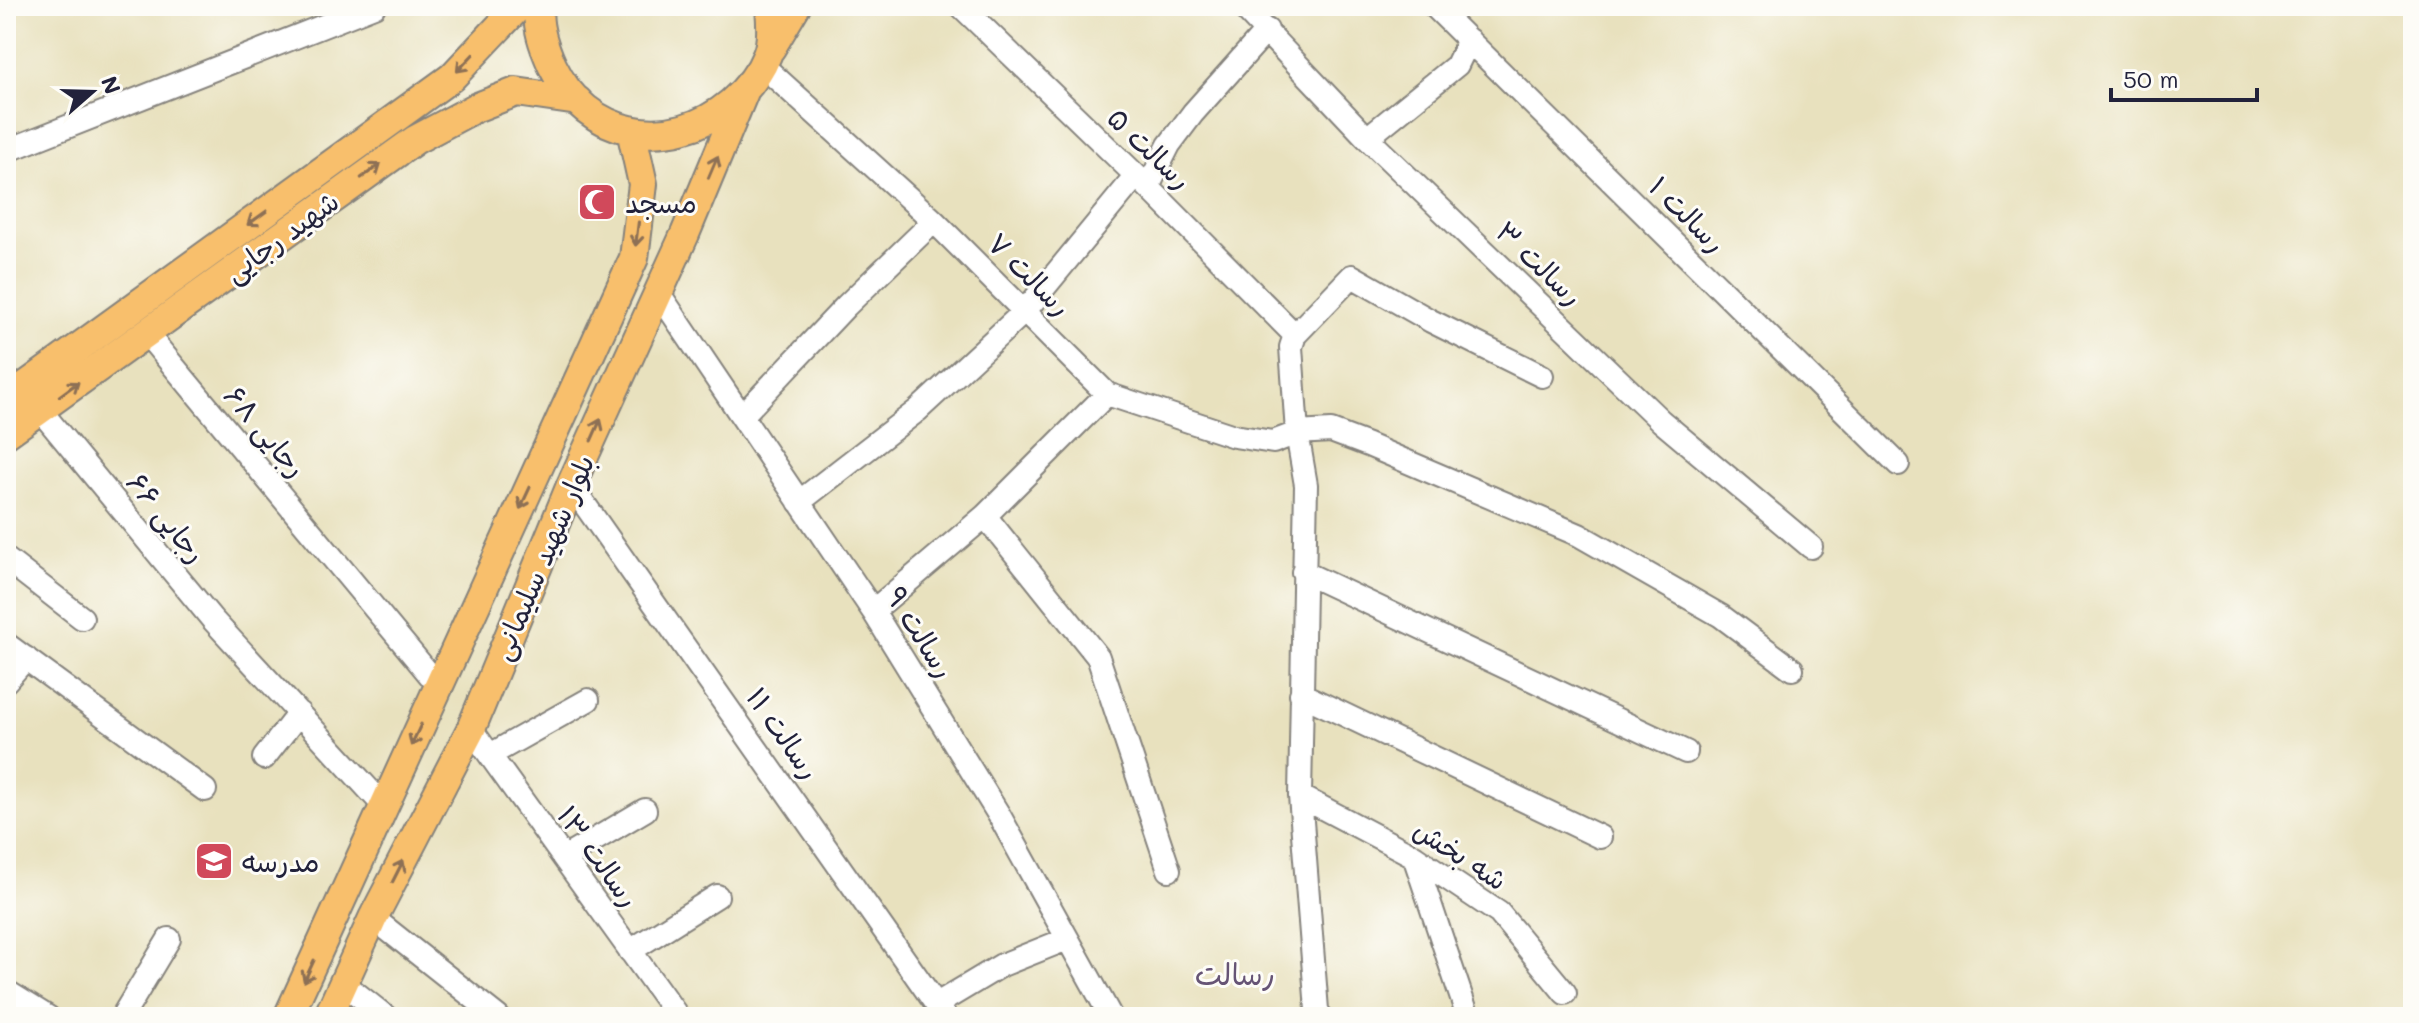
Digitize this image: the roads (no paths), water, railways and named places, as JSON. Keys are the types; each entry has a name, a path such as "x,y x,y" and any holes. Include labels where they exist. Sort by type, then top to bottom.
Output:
{"main road":[{"name":"شهید رجایی","path":"6,400 452,77 519,6"},
{"path":"539,6 543,46 558,78 578,101 601,121 631,130 661,134 692,127 718,113 744,92 796,6"},
{"path":"765,59 770,6"},
{"name":"شهید رجایی","path":"6,434 415,140 475,108 516,92 578,101"},
{"name":"بلوار شهید سلیمانی","path":"328,1017 373,918 471,729 571,485 744,92"},
{"name":"بلوار شهید سلیمانی","path":"288,1017 634,258 643,184 631,130"}],"street":[{"path":"6,151 374,6"},
{"name":"رسالت ۵","path":"961,6 1295,335"},
{"name":"رسالت ۳","path":"1242,6 1367,138 1661,421 1811,547"},
{"name":"رسالت ۱","path":"1434,6 1898,464"},
{"path":"799,502 918,410 1025,311 1142,181 1193,113 1267,30"},
{"path":"1367,138 1457,65 1469,40"},
{"name":"رسالت ۷","path":"765,59 934,221 1107,394 1234,436 1273,442 1297,433 1331,431 1579,535 1721,616 1792,669"},
{"path":"742,416 846,306 934,221"},
{"path":"1321,1017 1317,1010 1300,796 1306,485 1297,433 1291,347 1295,335 1352,276 1431,321 1542,376"},
{"name":"رسالت ۹","path":"658,292 873,611 999,815 1111,1017"},
{"name":"رجایی ۶۸","path":"146,333 439,686"},
{"path":"873,611 985,516 1107,394"},
{"name":"رجایی ۶۶","path":"40,410 201,607 384,806"},
{"name":"رسالت ۱۱","path":"571,485 941,1011"},
{"path":"985,516 1098,657 1169,870"},
{"path":"6,559 82,618"},
{"path":"1303,572 1686,752"},
{"path":"6,644 205,790"},
{"path":"6,681 26,658"},
{"path":"1301,694 1600,837"},
{"path":"490,755 588,700"},
{"path":"264,758 299,713"},
{"name":"رسالت ۱۳","path":"471,729 678,1017"},
{"name":"شه بخش","path":"1300,796 1414,856 1499,913 1565,993"},
{"path":"564,858 645,810"},
{"path":"1414,856 1467,1014"},
{"path":"630,951 717,896"},
{"path":"373,918 498,1017"},
{"path":"122,1017 169,939"},
{"path":"941,1011 1002,965 1067,939"},
{"path":"343,983 386,1017"},
{"path":"6,991 48,1017"}],"place":[{"name":"مسجد","path":"597,202"},
{"name":"مدرسه","path":"214,861"}],"district":[{"name":"رسالت","path":"1235,973"}]}
